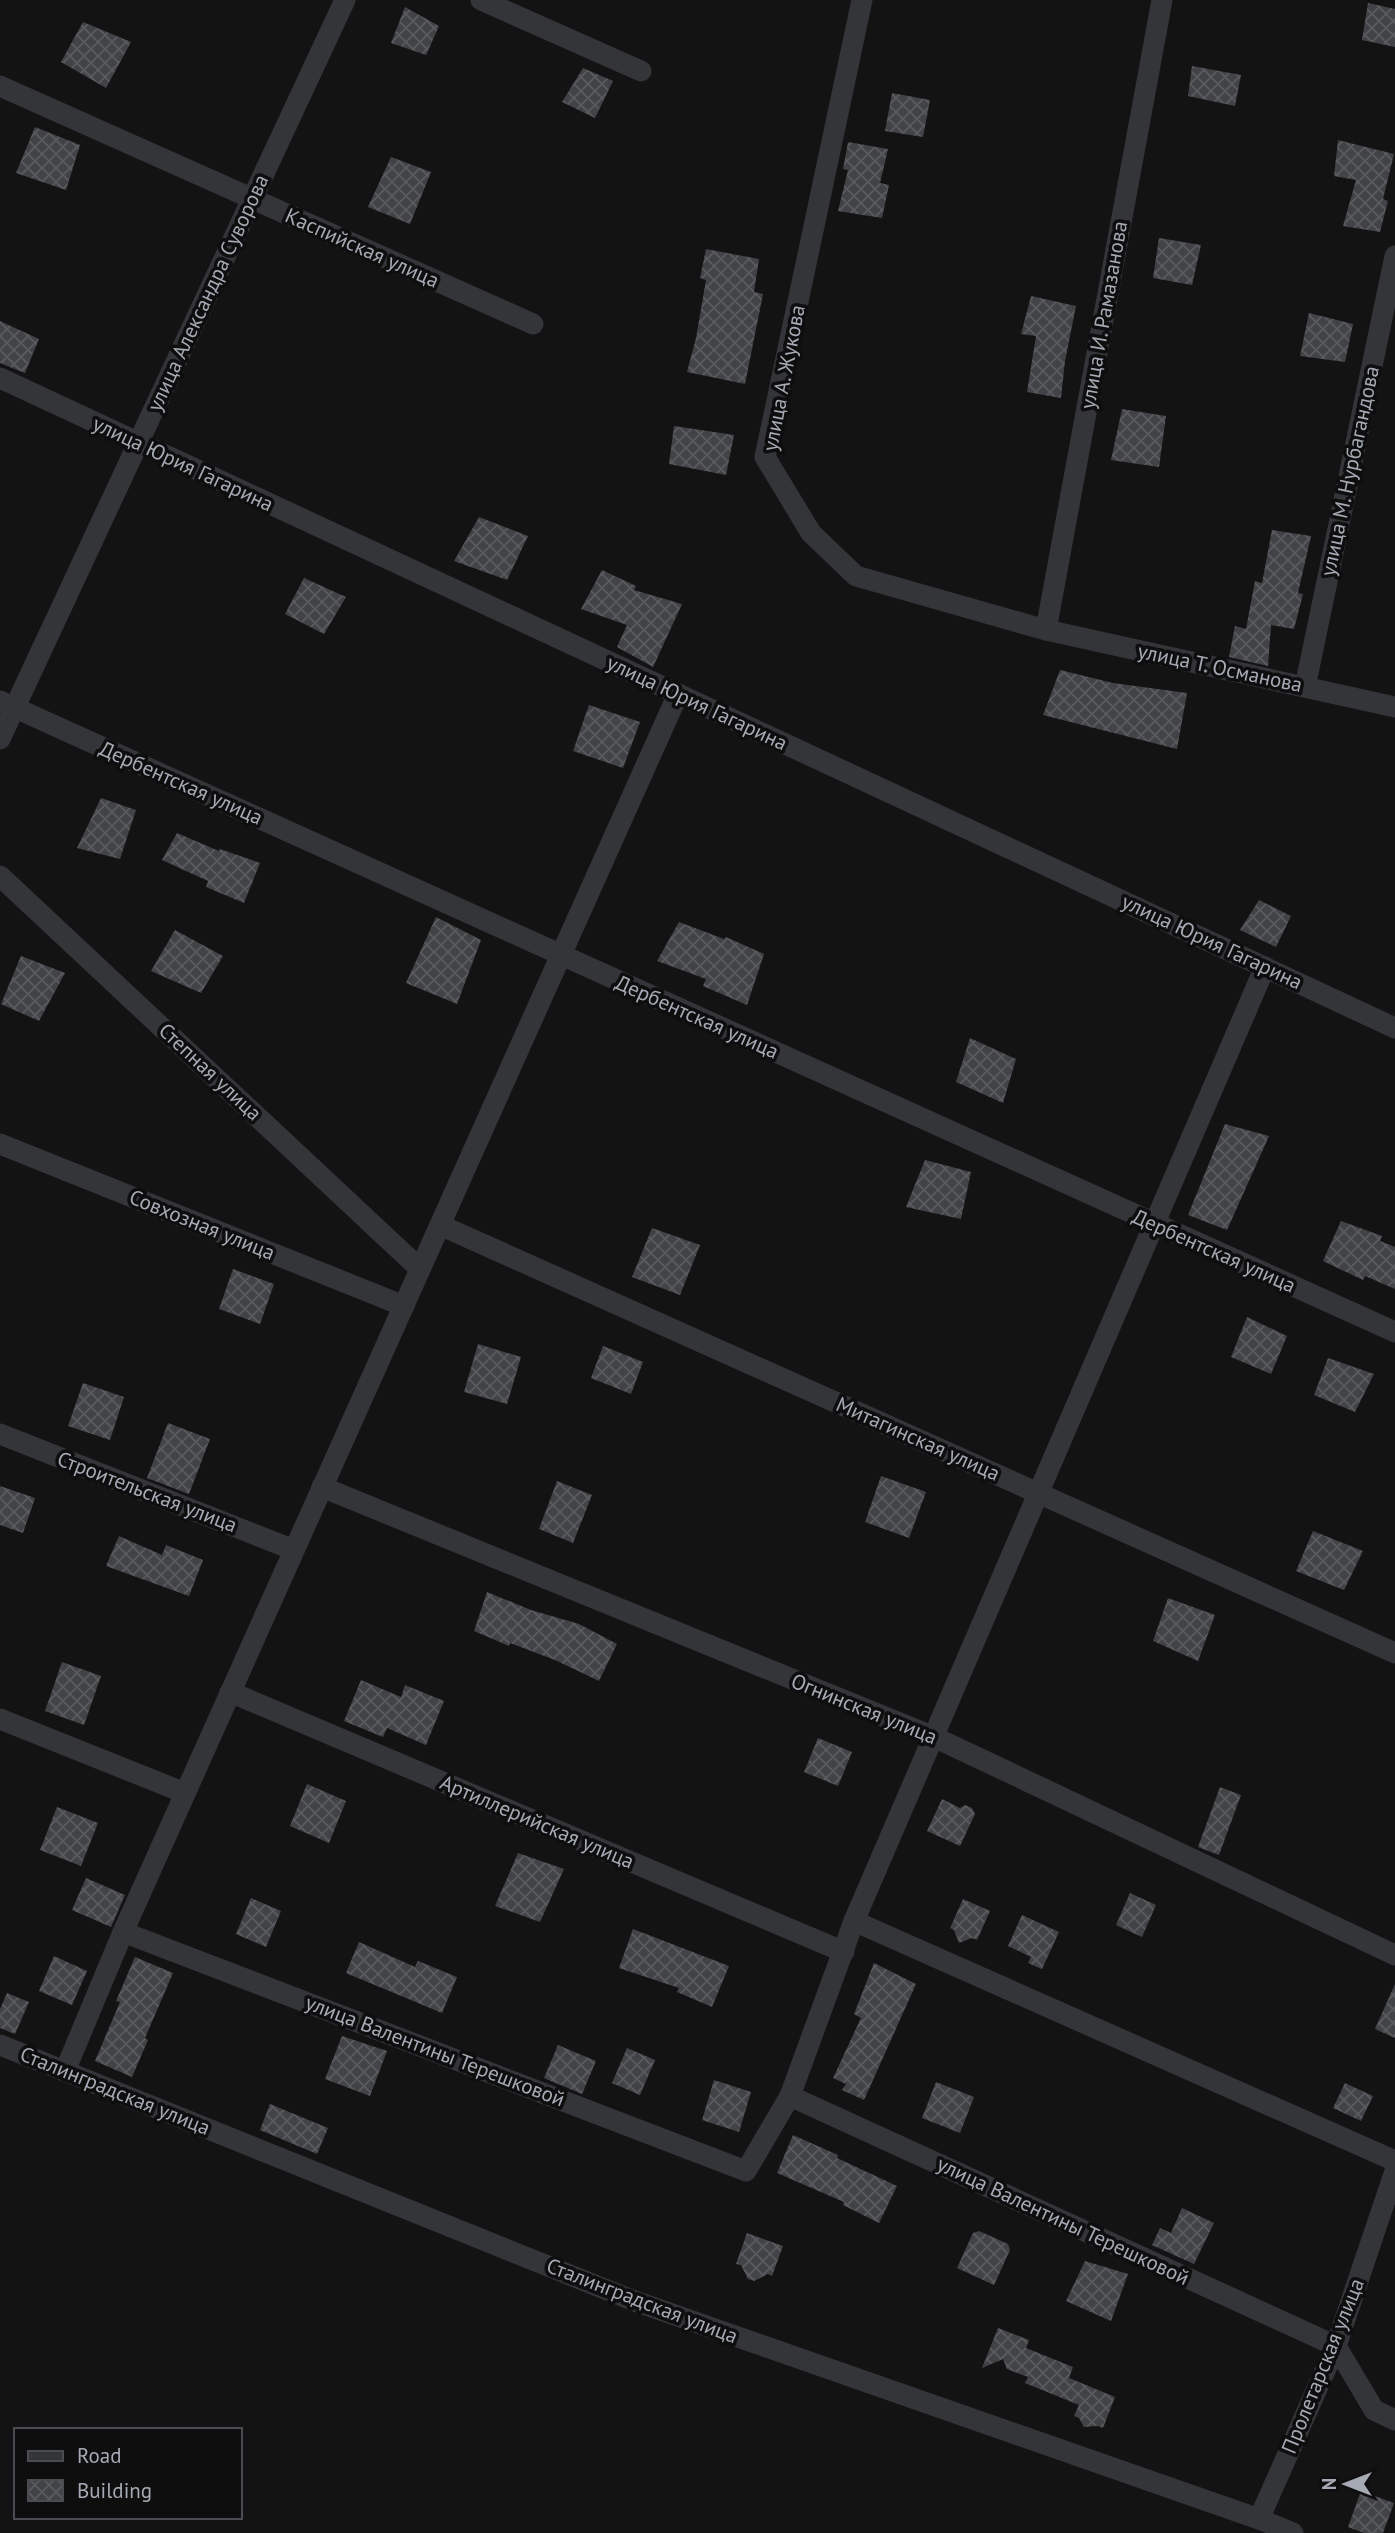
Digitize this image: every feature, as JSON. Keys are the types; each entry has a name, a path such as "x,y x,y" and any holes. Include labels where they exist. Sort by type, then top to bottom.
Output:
{"street":[{"name":"улица Александра Суворова","path":"0,739 7,704 138,443 345,0"},
{"path":"481,0 641,71"},
{"name":"улица А. Жукова","path":"862,0 765,457 811,533 856,576 1046,630"},
{"name":"улица И. Рамазанова","path":"1046,630 1162,0"},
{"name":"Каспийская улица","path":"0,86 533,324"},
{"name":"улица М. Нурбагандова","path":"1305,687 1395,256"},
{"name":"улица Юрия Гагарина","path":"0,378 1395,1028"},
{"name":"улица Т. Османова","path":"1046,630 1395,707"},
{"path":"65,2071 123,1932 678,694"},
{"name":"Дербентская улица","path":"7,704 1395,1332"},
{"name":"Степная улица","path":"0,876 420,1269"},
{"path":"790,2096 854,1921 1265,967"},
{"name":"Совхозная улица","path":"0,1144 404,1306"},
{"name":"Митагинская улица","path":"440,1224 1395,1653"},
{"name":"Строительская улица","path":"0,1434 294,1550"},
{"name":"Огнинская улица","path":"322,1487 934,1737 1395,1955"},
{"name":"Артиллерийская улица","path":"230,1692 844,1952"},
{"path":"0,1719 185,1793"},
{"path":"854,1921 1395,2161"},
{"name":"улица Валентины Терешковой","path":"123,1932 746,2171 790,2096 1336,2346"},
{"name":"Сталинградская улица","path":"0,2045 632,2300 1293,2533"},
{"name":"Пролетарская улица","path":"1259,2519 1336,2346 1395,2171"},
{"path":"1336,2346 1374,2410 1395,2420"}],"building":[{"path":"1368,3 1395,9 1395,47 1362,40"},
{"path":"405,7 439,26 426,55 391,43"},
{"path":"83,22 131,42 106,88 61,62"},
{"path":"1192,66 1241,75 1235,106 1188,96"},
{"path":"583,68 613,81 595,118 562,102"},
{"path":"892,93 930,100 923,137 885,131"},
{"path":"35,127 80,145 66,190 16,173"},
{"path":"1338,140 1394,154 1383,199 1388,201 1380,232 1343,226 1356,180 1334,176"},
{"path":"848,142 888,149 880,183 889,185 882,218 838,211 848,170 843,169"},
{"path":"391,157 431,172 410,224 368,207"},
{"path":"1159,238 1201,245 1192,285 1153,278"},
{"path":"706,249 759,259 754,292 763,294 745,384 687,372 706,280 700,278"},
{"path":"1031,296 1076,306 1061,398 1027,392 1036,336 1021,334"},
{"path":"1309,313 1353,324 1345,362 1300,356"},
{"path":"0,321 39,339 25,373 0,363"},
{"path":"1122,409 1166,416 1159,467 1111,460"},
{"path":"674,426 734,435 726,475 669,464"},
{"path":"479,517 528,536 507,580 454,561"},
{"path":"1272,530 1311,536 1298,593 1303,594 1294,629 1271,625 1268,666 1229,657 1235,626 1246,629 1255,581 1262,583"},
{"path":"602,570 636,586 634,590 682,604 653,667 617,647 627,625 581,609"},
{"path":"304,578 346,597 324,634 285,614"},
{"path":"1060,670 1113,683 1187,693 1177,749 1043,715"},
{"path":"589,705 640,722 623,768 573,751"},
{"path":"101,798 136,810 120,859 77,848"},
{"path":"177,833 219,851 220,849 260,863 244,903 206,887 208,881 162,860"},
{"path":"1259,900 1291,916 1276,947 1240,930"},
{"path":"436,917 481,940 457,1004 406,983"},
{"path":"679,922 724,939 726,937 764,954 747,1005 703,986 706,979 657,961"},
{"path":"175,930 223,956 201,993 151,971"},
{"path":"21,956 65,973 39,1021 1,1004"},
{"path":"970,1038 1016,1059 1003,1103 956,1082"},
{"path":"1225,1124 1269,1136 1227,1230 1188,1215"},
{"path":"925,1160 971,1172 961,1219 906,1207"},
{"path":"1341,1221 1382,1236 1380,1241 1395,1247 1395,1289 1365,1276 1363,1280 1323,1261"},
{"path":"652,1228 700,1245 680,1295 632,1277"},
{"path":"233,1269 274,1284 260,1324 219,1309"},
{"path":"1247,1317 1287,1336 1271,1374 1231,1357"},
{"path":"478,1344 521,1357 507,1404 464,1392"},
{"path":"603,1346 643,1362 631,1394 591,1378"},
{"path":"1328,1358 1374,1374 1355,1412 1314,1395"},
{"path":"83,1383 124,1397 110,1440 68,1426"},
{"path":"168,1423 210,1439 189,1494 147,1478"},
{"path":"881,1476 926,1492 909,1538 865,1522"},
{"path":"557,1481 592,1495 573,1543 539,1529"},
{"path":"0,1486 35,1498 23,1533 0,1525"},
{"path":"1313,1531 1363,1551 1344,1590 1296,1571"},
{"path":"119,1536 162,1555 166,1545 203,1560 189,1596 106,1566"},
{"path":"487,1592 531,1610 579,1624 617,1644 599,1681 555,1660 510,1643 509,1646 474,1631"},
{"path":"1168,1598 1215,1615 1198,1661 1153,1641"},
{"path":"62,1662 101,1676 84,1725 45,1711"},
{"path":"361,1680 401,1697 405,1685 444,1701 426,1745 387,1728 383,1737 344,1721"},
{"path":"818,1738 852,1752 838,1786 804,1772"},
{"path":"307,1784 346,1801 329,1843 290,1826"},
{"path":"1220,1787 1241,1795 1219,1855 1198,1847"},
{"path":"942,1799 960,1808 965,1805 972,1808 975,1814 960,1846 927,1831"},
{"path":"57,1807 98,1823 81,1866 40,1850"},
{"path":"518,1853 564,1869 540,1922 495,1906"},
{"path":"86,1878 125,1895 111,1927 72,1910"},
{"path":"1130,1893 1156,1905 1142,1937 1116,1925"},
{"path":"251,1898 281,1911 266,1947 236,1934"},
{"path":"963,1899 990,1911 977,1940 972,1938 959,1943 954,1930 950,1928"},
{"path":"1022,1915 1059,1932 1042,1969 1028,1963 1031,1957 1008,1946"},
{"path":"633,1929 729,1966 712,2007 677,1992 679,1988 619,1968"},
{"path":"359,1942 415,1967 418,1961 457,1977 442,2013 346,1973"},
{"path":"54,1956 87,1971 72,2005 39,1991"},
{"path":"135,1957 173,1973 145,2038 148,2040 132,2077 95,2061 120,2002 116,2001"},
{"path":"874,1963 916,1984 864,2100 842,2090 846,2084 833,2078 861,2018 854,2014"},
{"path":"1395,1984 1395,2038 1375,2029"},
{"path":"7,1993 29,2002 15,2034 0,2028 0,2009"},
{"path":"342,2036 387,2051 370,2096 325,2079"},
{"path":"558,2045 596,2061 582,2094 544,2078"},
{"path":"627,2048 655,2060 640,2095 612,2083"},
{"path":"714,2080 751,2092 739,2132 702,2120"},
{"path":"936,2082 974,2097 960,2133 922,2118"},
{"path":"1345,2083 1373,2096 1361,2121 1333,2108"},
{"path":"270,2104 328,2128 317,2154 260,2130"},
{"path":"793,2135 897,2186 879,2223 843,2205 844,2202 777,2173"},
{"path":"1182,2208 1214,2223 1194,2264 1152,2245 1160,2228 1171,2233"},
{"path":"979,2231 1008,2244 1010,2250 994,2285 957,2268 973,2233"},
{"path":"747,2233 783,2246 772,2276 768,2274 754,2281 748,2279 741,2265 736,2264"},
{"path":"1085,2261 1128,2274 1111,2321 1066,2301"},
{"path":"998,2328 1029,2340 1026,2348 1073,2367 1069,2378 1115,2397 1103,2428 1084,2427 1079,2418 1074,2416 1079,2405 1025,2383 1028,2377 1007,2369 1003,2359 982,2368"},
{"path":"1361,2491 1394,2503 1383,2533 1364,2533 1348,2527"}]}
